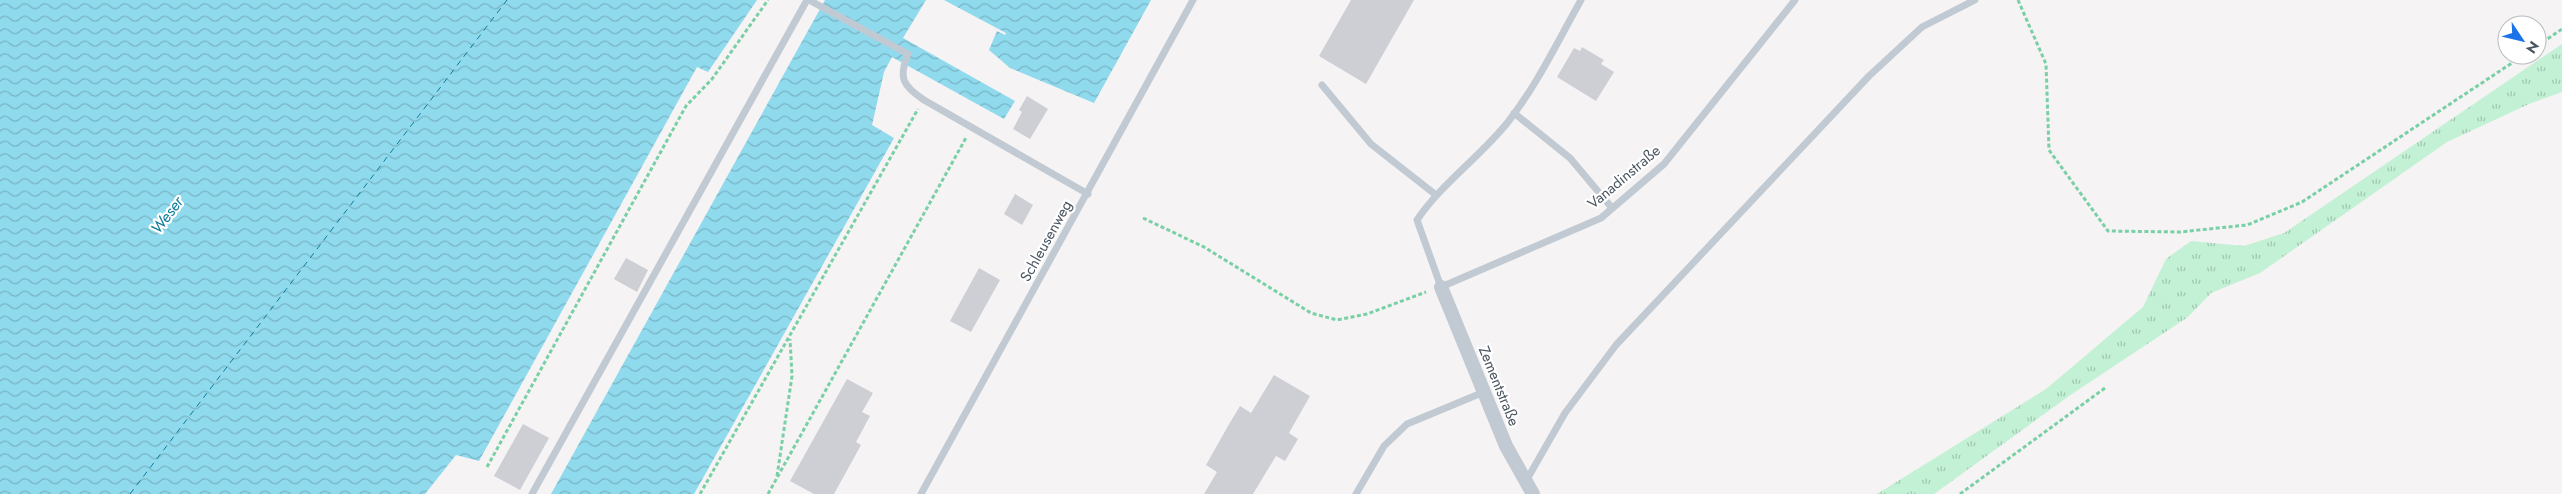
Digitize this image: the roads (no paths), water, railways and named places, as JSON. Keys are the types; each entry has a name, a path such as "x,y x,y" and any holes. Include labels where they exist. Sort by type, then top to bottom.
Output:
{"street":[{"name":"Zementstraße","path":"1440,287 1506,446 1533,494"}],"lane":[{"path":"532,494 808,0 908,54 904,64 903,76 907,88 924,100 1088,194"},
{"name":"Schleusenweg","path":"921,494 1088,194 1193,0"},
{"path":"1440,287 1417,220 1436,195 1475,159 1514,113 1534,84 1581,0"},
{"name":"Vanadinstraße","path":"1440,287 1601,218 1664,164 1795,0"},
{"path":"1526,481 1565,413 1616,345 1869,76 1922,27 1975,0"},
{"path":"1322,85 1371,144 1436,195"},
{"path":"1514,113 1570,158 1612,208"},
{"path":"1356,494 1384,446 1407,424 1484,392"}],"water":[{"name":"Weser","path":"0,0 757,0 708,72 697,67 479,461 456,455 425,494 0,494"},
{"path":"825,0 926,0 903,38 1015,101 1004,119 892,57 884,72 872,125 894,138 694,494 551,494"},
{"path":"944,0 1151,0 1094,103 1010,68 989,50 997,31 1005,35 1006,33"}]}
